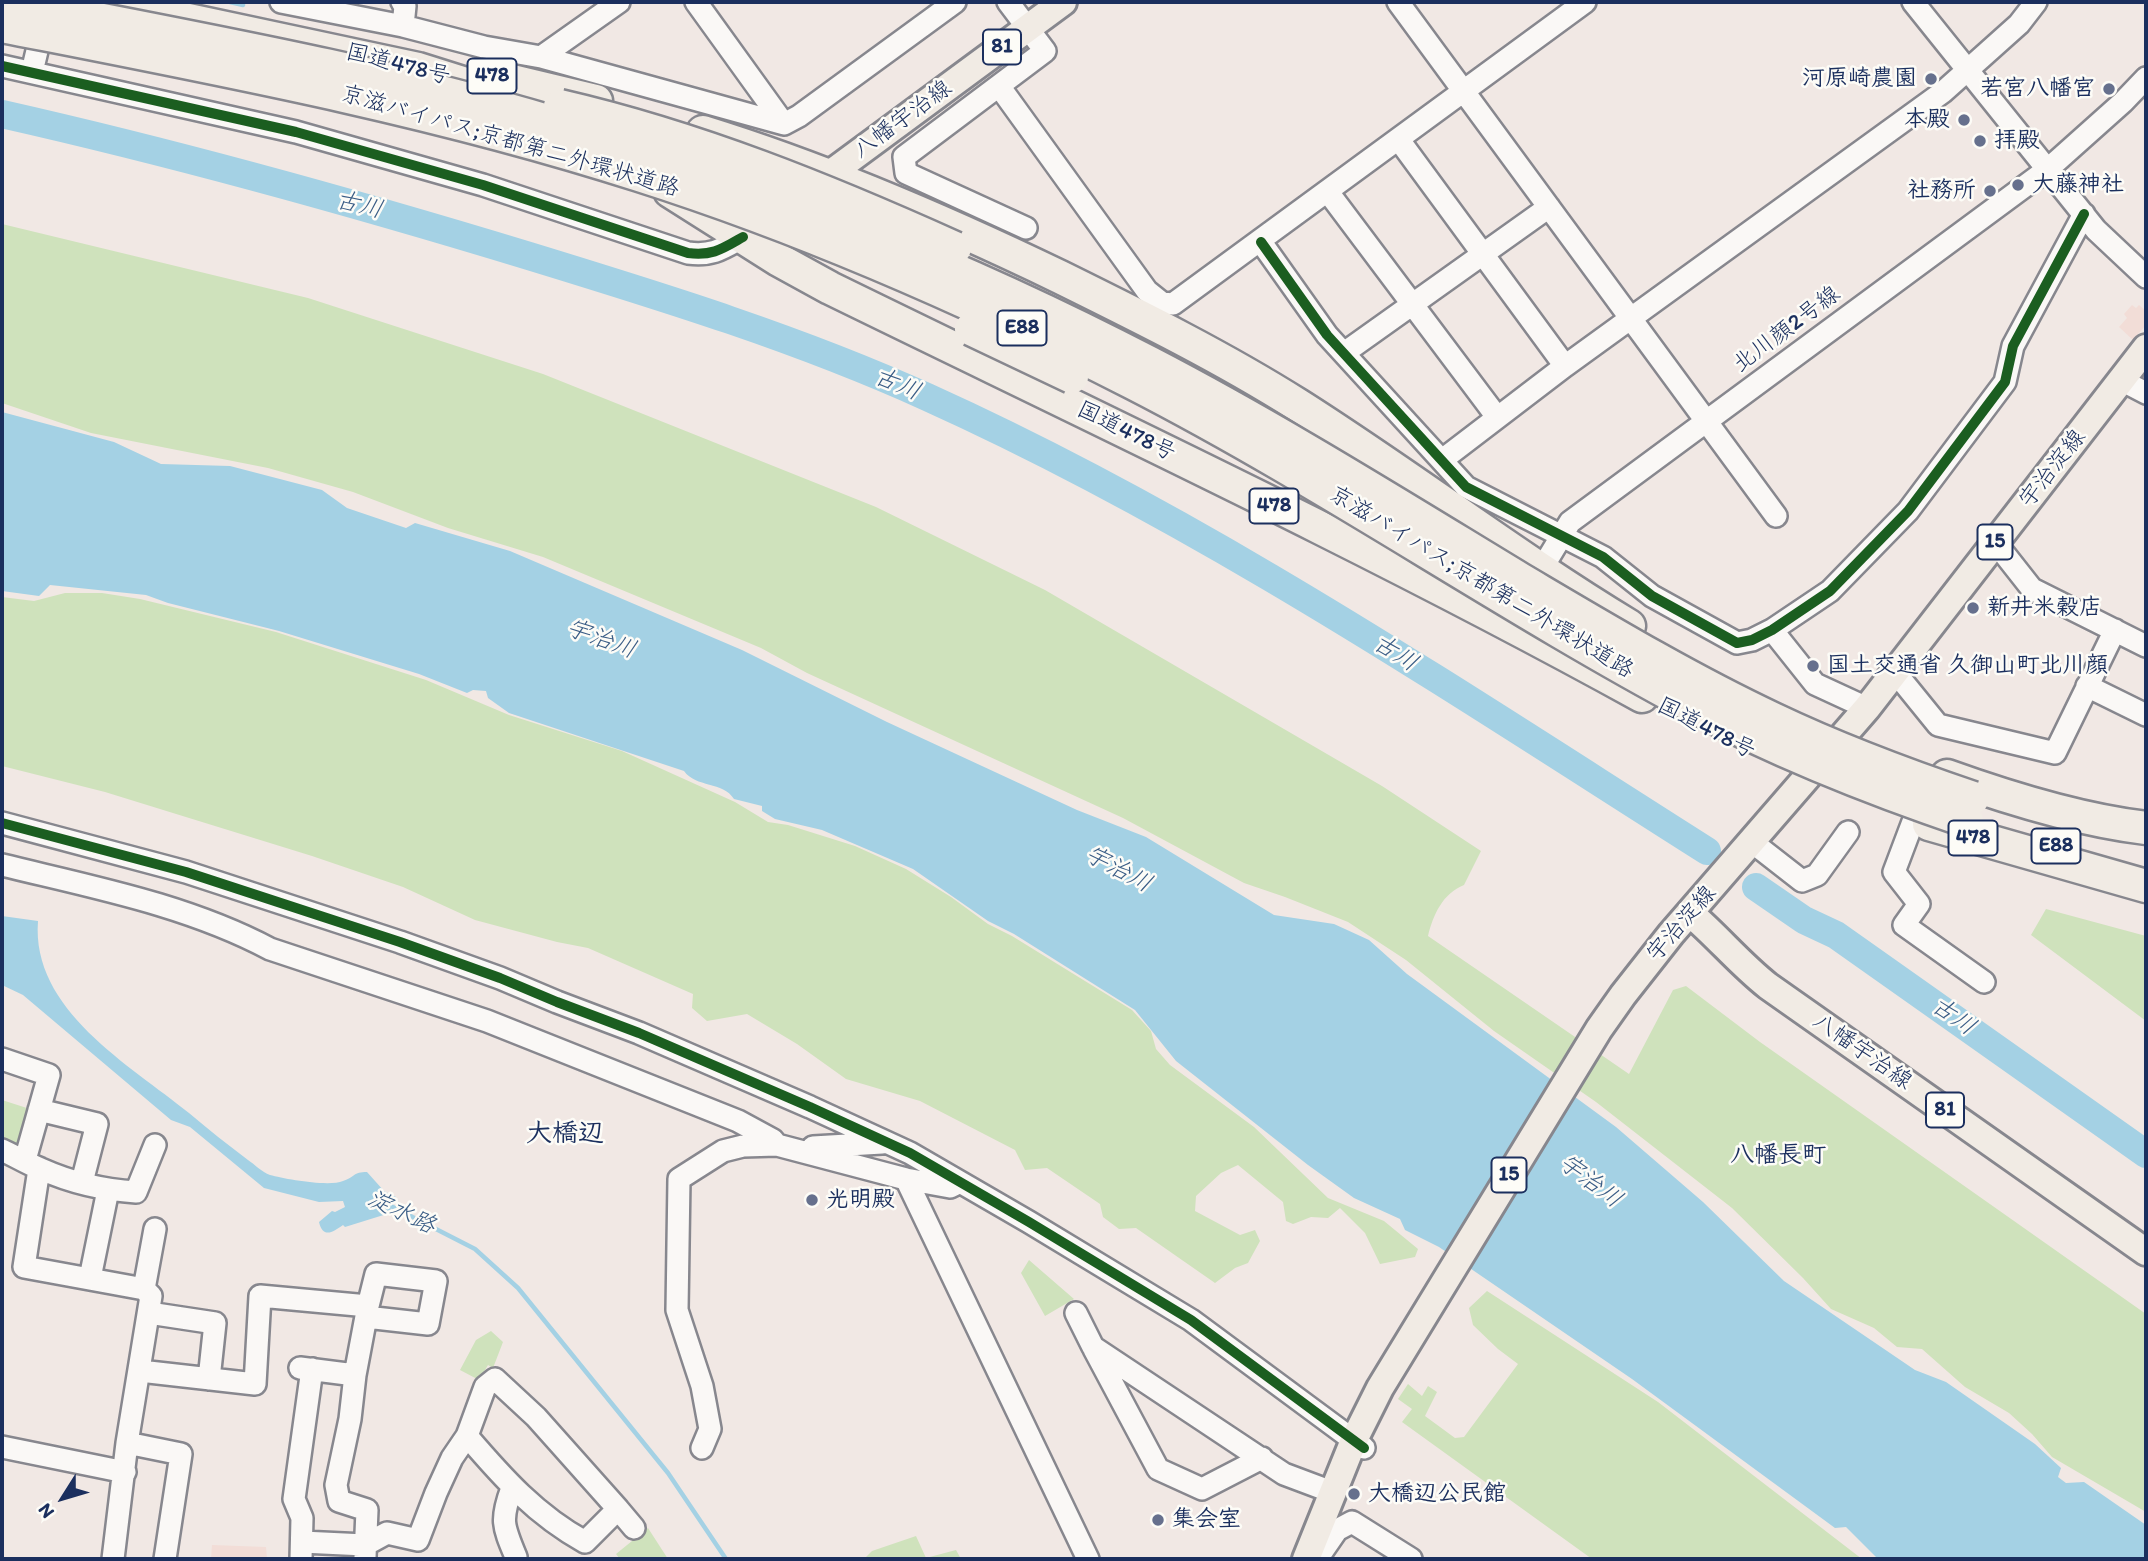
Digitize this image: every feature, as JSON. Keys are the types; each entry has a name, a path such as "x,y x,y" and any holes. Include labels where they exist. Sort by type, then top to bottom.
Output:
{"highway":[{"name":"京滋バイパス;京都第二外環状道路","path":"11,2 300,59 467,100 619,144 841,223 1042,311 1149,363 1242,414 1702,684 1839,749 1910,777 1970,809"},
{"name":"国道478号","path":"104,2 418,69 513,99 557,121 830,288 1249,493 1564,653 1673,713 1805,777 1914,819 2146,886"},
{"name":"国道478号","path":"150,2 481,60 574,95 755,148 829,175 995,246 1168,329 1297,404 1541,570 1676,654 1753,694 1843,735 1982,789 2141,831"},
{"name":"京滋バイパス;京都第二外環状道路","path":"2,26 294,84 394,107 553,149 732,207 924,284 1045,339 1139,386 1252,449 1624,669 1694,707 1835,773 1970,809"},
{"path":"300,59 495,90 624,121 739,157 869,209 1108,320 1290,417 1457,513"},
{"path":"732,207 784,240 1198,439 1266,475 1458,586 1564,653"},
{"name":"E88","path":"1970,809 2141,831"},
{"name":"E88","path":"1970,809 2032,840 2146,866"},
{"path":"2070,866 2146,881"}],"main road":[{"name":"八幡宇治線","path":"743,237 1063,2"},
{"name":"宇治淀線","path":"1306,1559 1332,1492 1360,1438 1380,1388 1592,1041 1623,995 1671,934 1867,708 2146,348"},
{"name":"八幡宇治線","path":"1691,914 1768,986 2142,1246"}],"street":[{"path":"32,72 49,2"},
{"path":"281,2 403,26 481,60 541,57 784,124 799,116 955,2"},
{"path":"402,2 405,6 403,26"},
{"path":"541,57 619,2"},
{"path":"696,2 784,124"},
{"path":"1008,2 1045,51 904,157 906,173 1026,229"},
{"path":"1398,2 1776,516"},
{"path":"999,86 1147,291 1162,303 1173,304 1241,257 1585,2"},
{"path":"1913,2 2084,214 2113,247 2146,277"},
{"path":"1442,460 1565,366 1943,92 2020,24 2036,2"},
{"path":"2,66 296,132 483,185 688,253 705,255 719,251 743,237"},
{"name":"北川顔2号線","path":"1541,570 1570,522 2048,169 2146,78"},
{"path":"1399,140 1565,366"},
{"path":"1328,192 1497,417"},
{"path":"1344,354 1549,207"},
{"path":"1261,242 1327,335 1466,488 1603,557 1652,596 1737,643 1752,640 1772,630 1830,590 1908,510 2006,382 2013,346 2084,214"},
{"path":"1168,329 1178,314 1224,282 1241,257"},
{"path":"2121,380 2146,393"},
{"path":"1996,541 2032,589 2146,646"},
{"path":"1772,630 1815,684 1867,708"},
{"path":"1895,672 1938,725 2055,753 2115,630"},
{"path":"2087,686 2146,715"},
{"path":"1914,819 1894,872 1919,904 1904,925 1984,982"},
{"path":"2,823 186,872 400,942 639,1032 810,1107 910,1153 1191,1320 1360,1438"},
{"path":"1752,842 1802,881 1817,875 1848,832"},
{"path":"2,865 130,896 240,933 270,949 487,1021 738,1121 786,1147 906,1179 950,1187 960,1182"},
{"path":"2,1059 49,1075 39,1110 24,1267 144,1289 151,1296 127,1444 113,1559"},
{"path":"39,1110 97,1124 82,1182"},
{"path":"702,1448 710,1429 702,1386 677,1310 679,1179 723,1151 743,1146 884,1143"},
{"path":"2,1150 82,1182 108,1190 136,1192 155,1145"},
{"path":"906,1179 1088,1559"},
{"path":"90,1278 108,1190"},
{"path":"144,1289 155,1229"},
{"path":"140,1371 255,1384 260,1296 367,1311 350,1419 336,1485 339,1501 367,1510 365,1552"},
{"path":"149,1313 215,1323 209,1379"},
{"path":"1076,1313 1158,1469 1202,1489 1262,1458"},
{"path":"1093,1347 1284,1474 1332,1492"},
{"path":"355,1375 305,1369 294,1499 302,1518 301,1551 365,1552 387,1534 418,1540 452,1458 467,1436 485,1387 495,1380 536,1417 634,1528"},
{"path":"467,1436 512,1488 558,1527 585,1542 618,1509"},
{"path":"127,1444 181,1454 165,1559"},
{"path":"2,1447 125,1472"},
{"path":"297,1479 336,1485"},
{"path":"512,1488 506,1503 503,1528 519,1558"},
{"path":"1317,1559 1337,1530 1352,1522 1406,1558"}],"shaded area":[{"path":"2132,305 2136,308 2139,305 2146,311 2146,325 2133,340 2119,327 2127,318 2124,314"},
{"path":"212,1545 266,1547 267,1559 211,1559"}],"green space":[{"path":"2,224 308,298 543,374 876,507 1045,590 1382,786 1481,851 1464,885 1450,893 1440,906 1428,936 1629,1074 1673,990 1686,986 1760,1042 2146,1314 2146,1512 2052,1457 2009,1413 1965,1387 1922,1349 1897,1347 1874,1328 1831,1309 1732,1208 1596,1102 1494,1031 1406,960 1348,922 1244,883 1123,818 807,673 761,648 543,557 448,528 353,492 268,468 91,433 2,403"},
{"path":"65,593 102,593 140,599 276,632 426,680 509,715 622,751 735,802 768,822 788,825 855,846 906,869 988,924 1132,1010 1151,1031 1156,1049 1170,1065 1254,1127 1328,1198 1384,1221 1418,1249 1415,1257 1380,1264 1365,1233 1340,1208 1328,1218 1311,1217 1293,1224 1286,1221 1283,1202 1238,1165 1221,1173 1196,1196 1195,1211 1240,1235 1255,1230 1260,1241 1248,1263 1235,1268 1215,1283 1136,1228 1119,1229 1103,1217 1100,1204 1047,1168 1025,1170 1015,1150 920,1101 846,1079 797,1044 747,1014 707,1021 692,1008 693,994 588,948 475,920 403,887 312,856 105,792 2,766 2,597 34,601"},
{"path":"2046,909 2146,936 2146,1021 2031,935"},
{"path":"2,1100 33,1110 18,1148 2,1142"},
{"path":"1029,1260 1074,1299 1045,1316 1021,1273"},
{"path":"1487,1291 1658,1402 1862,1559 1592,1559 1402,1422 1412,1409 1398,1399 1408,1384 1422,1396 1428,1386 1437,1392 1425,1416 1455,1438 1464,1437 1518,1364 1473,1325 1469,1308"},
{"path":"491,1331 503,1342 493,1368 488,1365 479,1380 460,1370 476,1340"},
{"path":"648,1528 668,1559 620,1559 616,1554"},
{"path":"916,1536 926,1558 956,1550 961,1559 864,1559 872,1551"}],"water":[{"name":"宇治川","path":"2,412 114,442 161,464 230,466 322,490 347,508 406,528 415,523 510,551 742,650 887,722 1077,810 1146,837 1274,915 1334,924 1369,940 1407,974 1616,1127 1703,1202 1784,1281 1915,1370 1946,1382 2035,1444 2061,1468 2058,1477 2066,1483 2084,1482 2146,1525 2146,1559 1878,1559 1846,1527 1835,1528 1632,1379 1439,1247 1405,1230 1400,1219 1354,1198 1308,1165 1176,1061 1135,1010 1014,934 988,921 913,869 822,830 775,819 762,811 762,806 734,799 723,789 695,780 684,771 509,713 488,698 486,691 473,690 467,693 419,674 279,631 146,595 50,585 39,596 2,591"},
{"path":"2,916 38,921 40,953 50,982 67,1008 89,1032 113,1055 267,1174 318,1183 336,1183 367,1172 384,1191 396,1197 390,1213 345,1227 343,1225 332,1232 323,1231 319,1222 332,1211 345,1207 343,1201 319,1202 264,1188 190,1127 171,1120 23,995 2,985"}],"waterway":[{"path":"230,2 243,5"},
{"name":"古川","path":"2,114 201,163 464,236 730,320 879,376 1029,446 1228,553 1421,669 1707,851"},
{"name":"古川","path":"1756,887 1804,920 1836,935 2146,1154"},
{"name":"淀水路","path":"389,1205 475,1249 518,1288 668,1473 726,1559"}],"cycle path":[{"path":"2,66 296,132 483,185 688,253 711,252 743,237"},
{"path":"1261,242 1327,335 1466,487 1603,557 1652,596 1737,643 1752,640 1772,630 1830,591 1908,511 2005,382 2013,346 2084,214"},
{"path":"2,823 186,872 400,942 639,1033 810,1107 910,1153 1191,1320 1364,1448"}],"place":[{"name":"河原崎農園","path":"1931,79"},
{"name":"若宮八幡宮","path":"2109,89"},
{"name":"本殿","path":"1964,120"},
{"name":"拝殿","path":"1980,141"},
{"name":"大藤神社","path":"2018,185"},
{"name":"社務所","path":"1990,191"},
{"name":"新井米穀店","path":"1973,608"},
{"name":"国土交通省 久御山町北川顔","path":"1813,666"},
{"name":"光明殿","path":"812,1200"},
{"name":"大橋辺公民館","path":"1354,1494"},
{"name":"集会室","path":"1158,1520"}],"district":[{"name":"大橋辺","path":"565,1134"},
{"name":"八幡長町","path":"1778,1156"}]}
